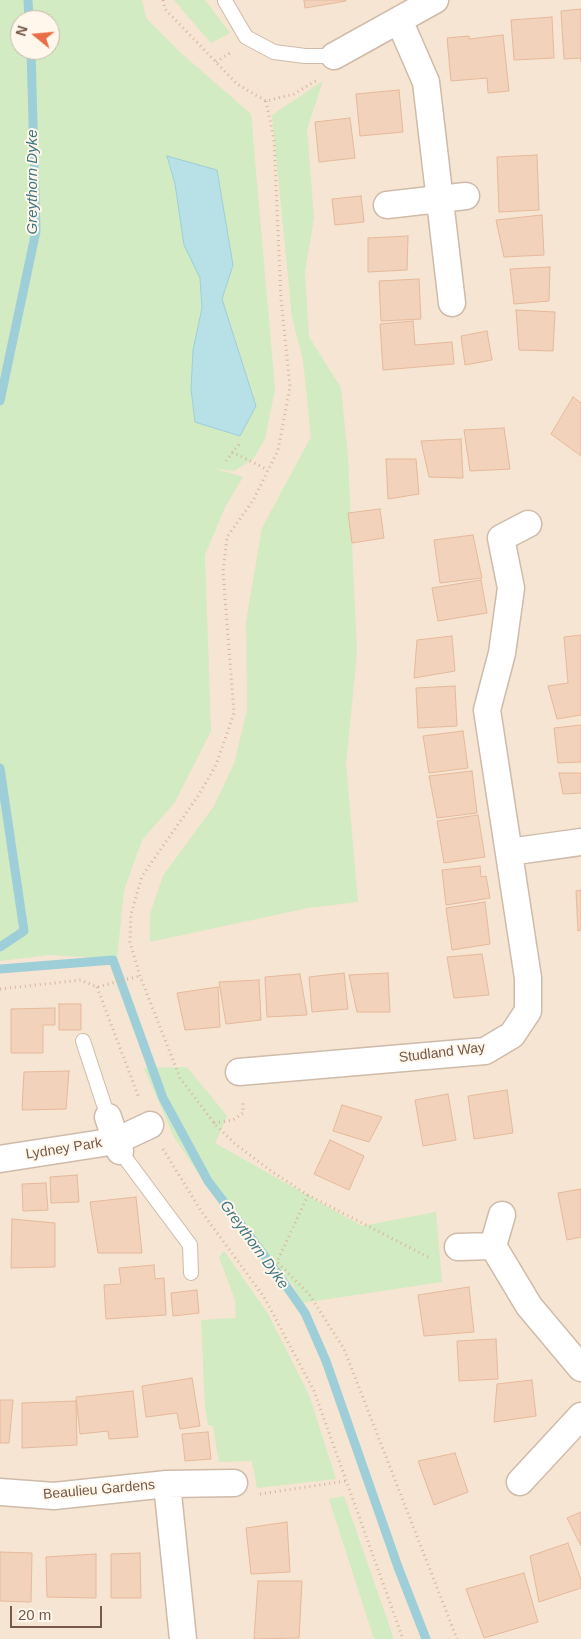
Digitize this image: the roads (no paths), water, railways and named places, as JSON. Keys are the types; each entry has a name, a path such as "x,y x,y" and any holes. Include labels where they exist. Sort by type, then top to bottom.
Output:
{"street":[{"path":"334,56 435,0"},
{"path":"399,20 426,82 452,303"},
{"path":"388,205 466,196"},
{"name":"Studland Way","path":"239,1072 485,1051 512,1035 528,1011 528,978 487,710 502,653 511,588 501,538 528,524"},
{"path":"509,852 581,842"},
{"name":"Lydney Park","path":"0,1159 115,1137 150,1125"},
{"path":"502,1215 493,1246 528,1306 581,1368"},
{"path":"458,1248 493,1246"},
{"path":"520,1482 581,1416"},
{"name":"Beaulieu Gardens","path":"0,1492 54,1496 167,1484 234,1484"},
{"name":"Beaulieu Gardens","path":"167,1484 183,1639"}],"lane":[{"path":"225,1 246,37 274,52 305,56 334,56"},
{"path":"83,1041 115,1137 190,1245 191,1273"}],"water":[{"path":"167,156 217,170 233,265 222,299 256,406 240,436 195,422 191,389 193,350 202,308 200,278 184,245 175,184"}],"waterway":[{"name":"Greythorn Dyke","path":"28,0 28,10"},
{"name":"Greythorn Dyke","path":"0,401 36,231 31,60"},
{"name":"Greythorn Dyke","path":"0,768 24,931 0,947"},
{"name":"Greythorn Dyke","path":"0,969 113,960 163,1098 208,1181 305,1313 326,1361 398,1567 426,1639"}]}
